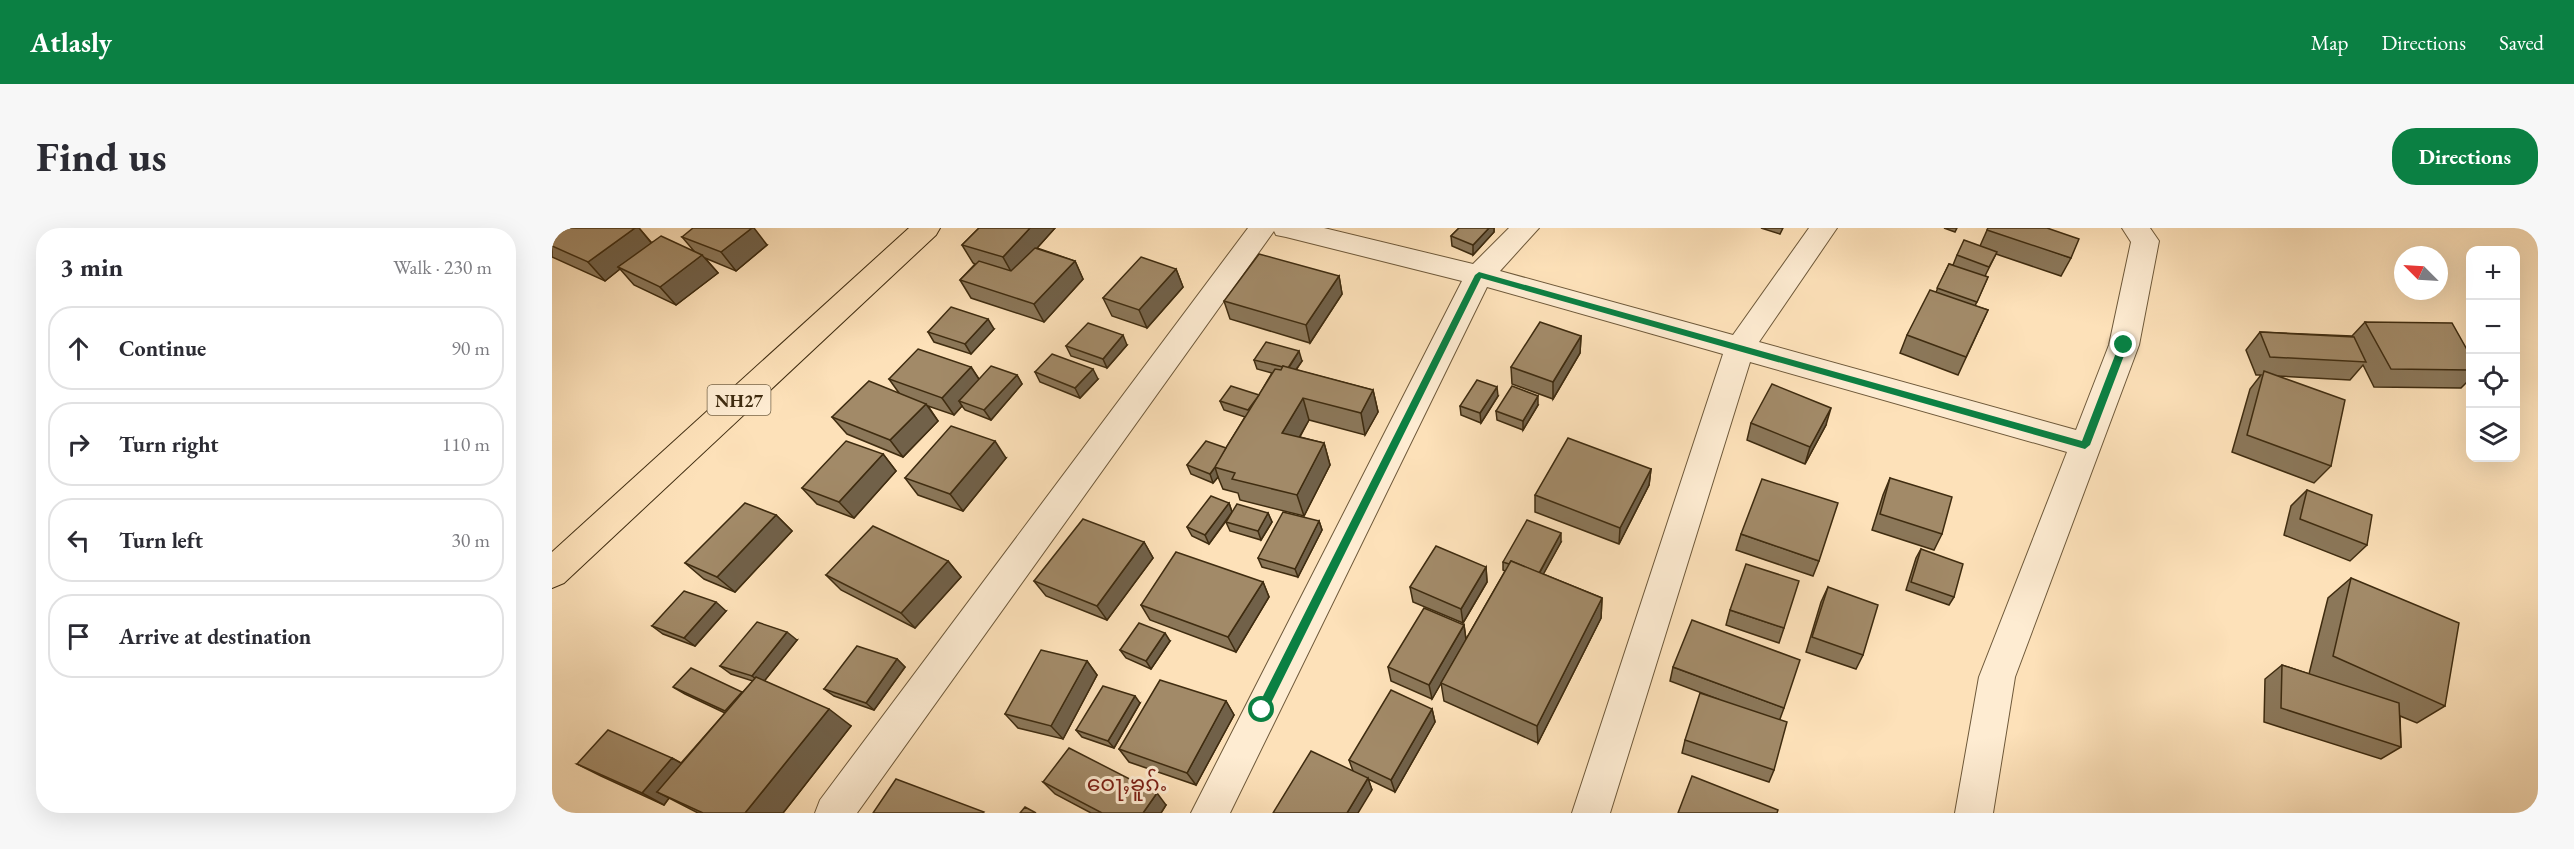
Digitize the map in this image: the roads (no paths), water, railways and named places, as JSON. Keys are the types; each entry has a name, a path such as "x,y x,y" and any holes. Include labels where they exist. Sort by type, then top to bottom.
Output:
{"highway":[{"name":"NH27","path":"552,573 926,228"}],"street":[{"path":"834,813 1262,228"},
{"path":"1286,228 1479,275 2085,445"},
{"path":"1210,813 1479,275 1525,228"},
{"path":"1591,813 1740,348 1823,228"},
{"path":"1974,813 1997,676 2124,345 2145,241 2136,228"}],"district":[{"name":"ဝေႃႇၶူၵ်ႉ","path":"1127,783"}]}
